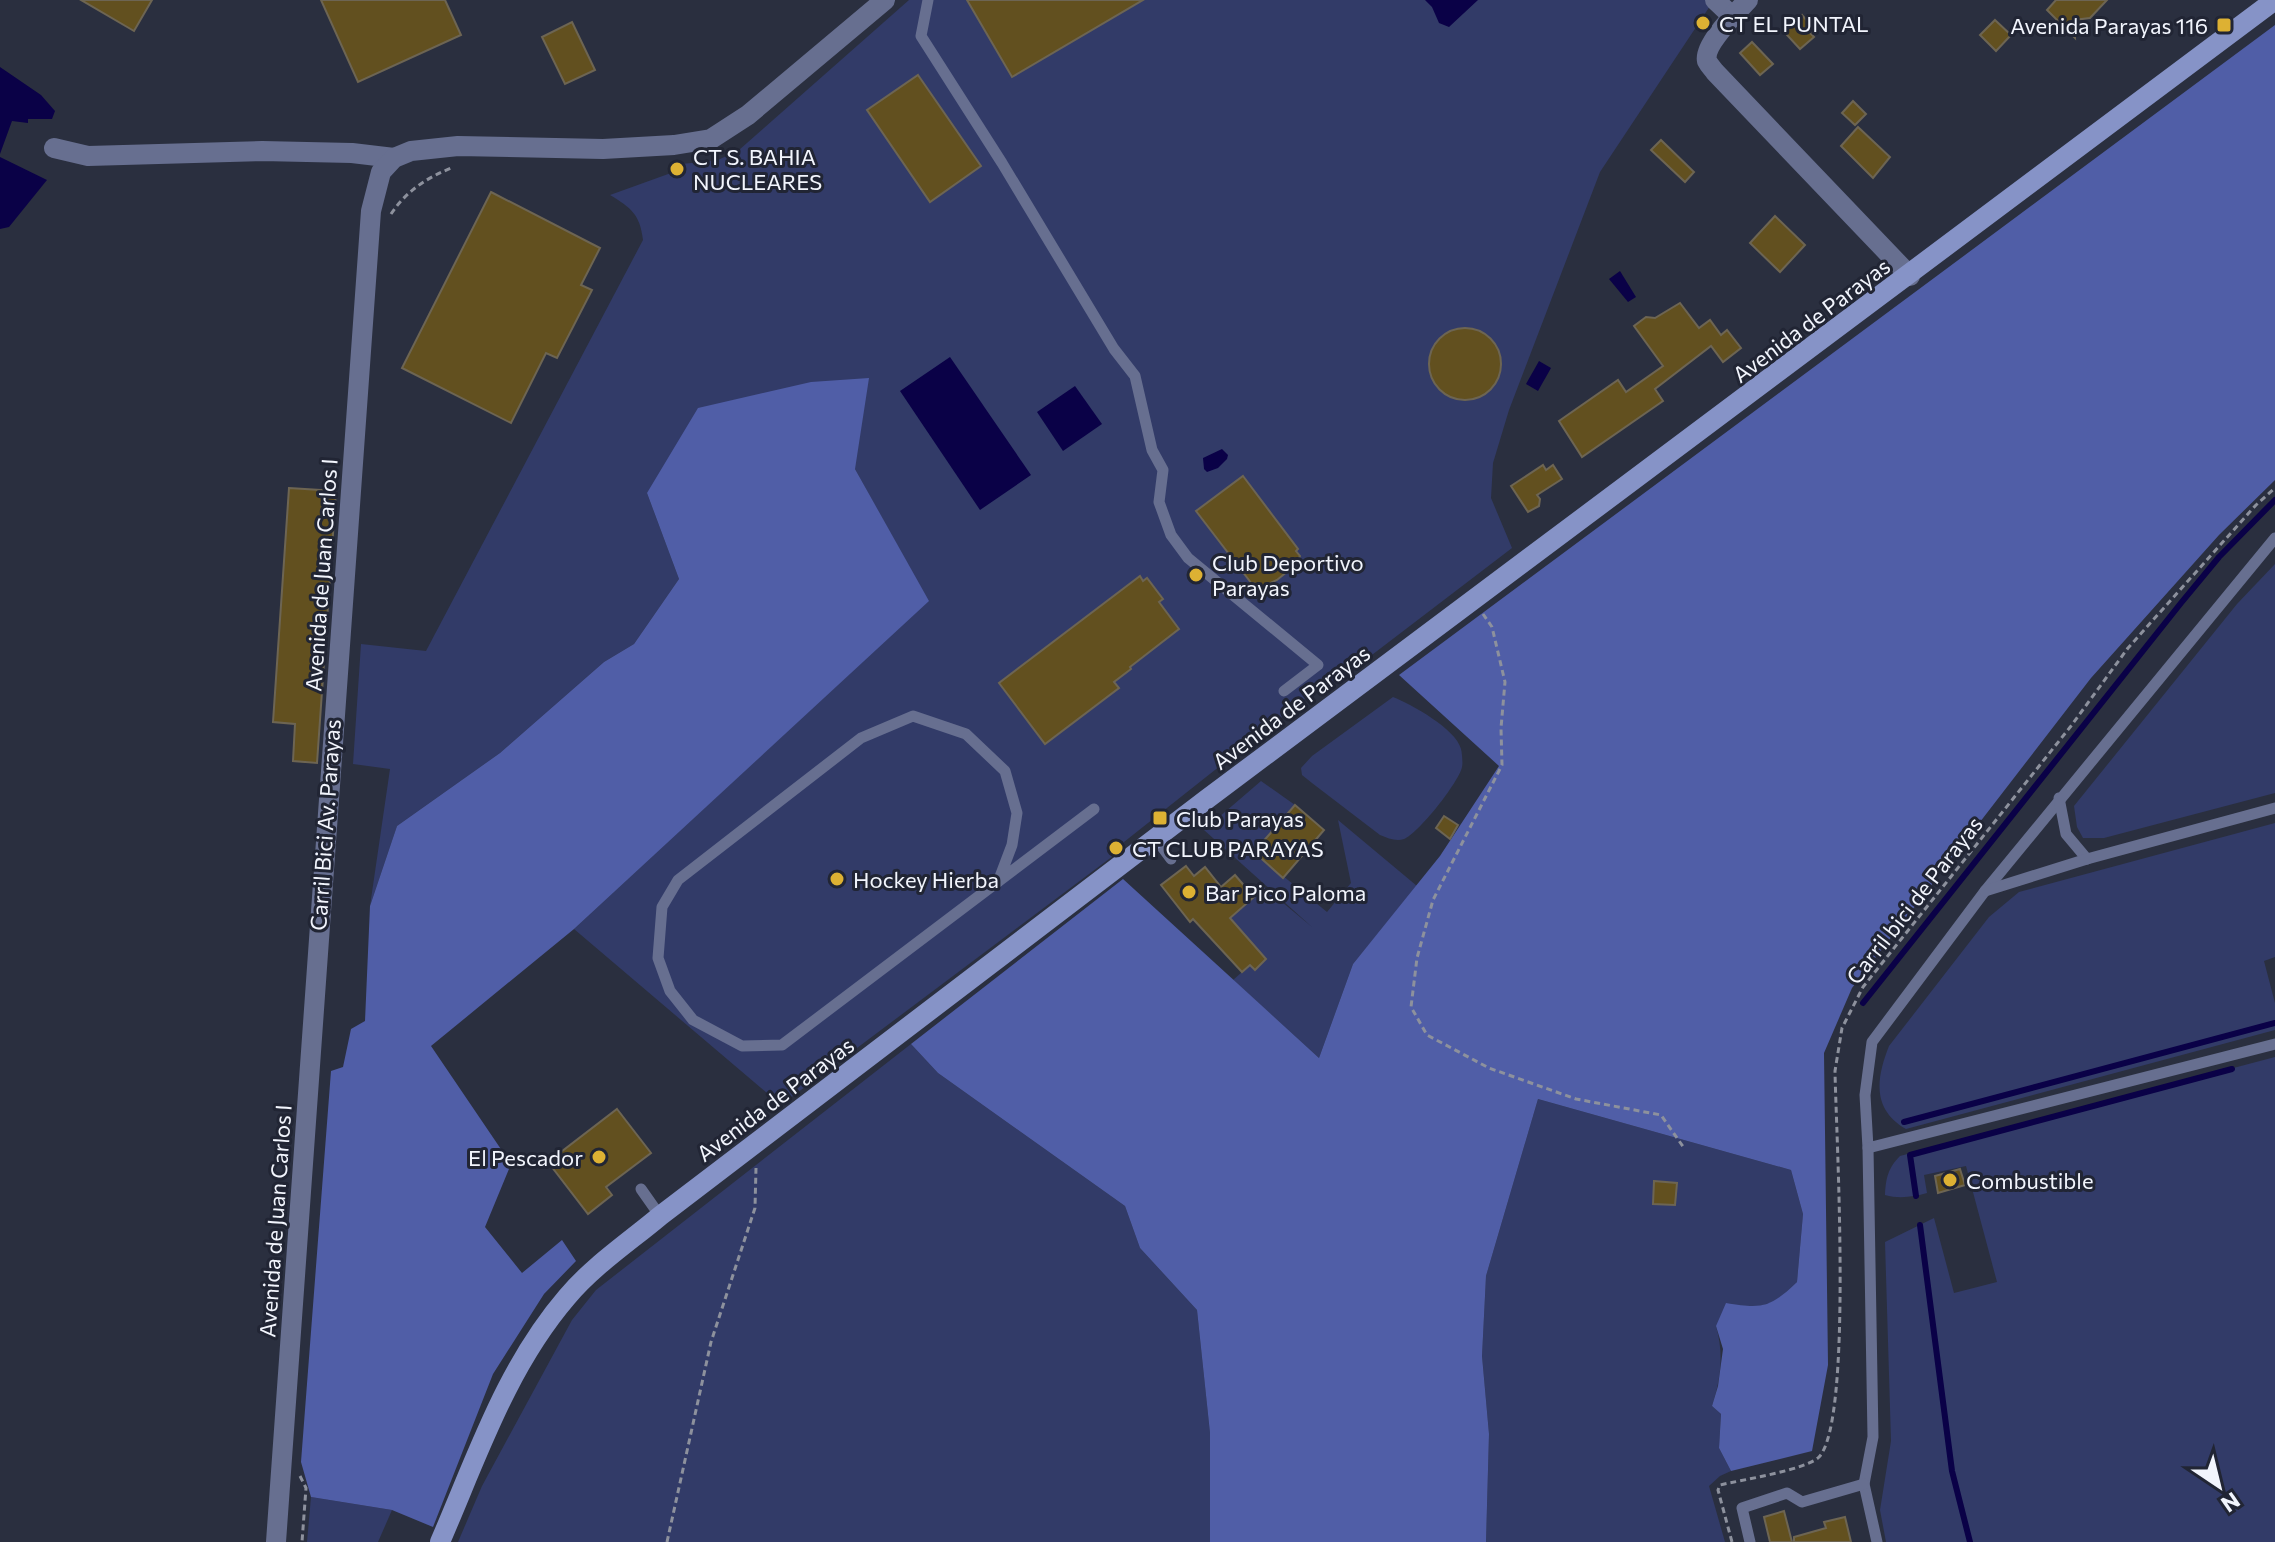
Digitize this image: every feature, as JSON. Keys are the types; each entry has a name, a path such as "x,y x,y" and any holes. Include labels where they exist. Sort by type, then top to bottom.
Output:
{"street":[{"path":"54,148 88,156 262,151 352,153 394,158 411,151 458,146 603,149 674,145 711,139 748,115 885,0"},
{"path":"1715,0 1733,17"},
{"path":"1748,0 1707,51 1707,60 1910,276"},
{"name":"Avenida de Parayas","path":"440,1542 494,1410 551,1317 569,1294 592,1273 660,1216 1156,839 2275,0"},
{"name":"Avenida de Juan Carlos I","path":"276,1542 371,211 381,172 394,158"}],"lane":[{"path":"928,0 921,36 1114,349 1135,376 1152,450 1163,470 1159,502 1171,535 1188,558 1318,665 1284,691"},
{"path":"1877,1542 1864,1484 1874,1423 1865,1095 1872,1042 2059,798 2275,538"},
{"path":"998,882 1012,845 1017,813 1005,771 966,734 913,716 861,738 678,880 662,907 658,958 670,991 693,1020 742,1046 782,1045 998,882 1094,809"},
{"path":"2059,798 2066,834 2087,859"},
{"path":"1985,891 2087,859 2275,808"},
{"path":"1156,839 1171,859"},
{"path":"1868,1148 2275,1044"},
{"path":"641,1189 660,1216"},
{"path":"1750,1542 1742,1508 1787,1493 1802,1502 1864,1484"}],"path":[{"path":"388,221 402,199 415,187 431,176 460,165"},
{"name":"Carril bici de Parayas","path":"1732,1542 1718,1490 1720,1485 1812,1462 1828,1444 1832,1428 1840,1347 1835,1071 1842,1028 1863,987 2071,726 2128,648 2246,515 2275,488"},
{"path":"1474,601 1492,627 1505,682 1502,765 1433,900 1417,958 1411,1007 1427,1035 1489,1068 1576,1099 1661,1115 1684,1148"},
{"path":"667,1542 711,1342 755,1208 757,1145"},
{"path":"300,1476 306,1488 302,1542"}],"shaded area":[{"name":"Club Deportivo Parayas","path":"909,0 1708,0 1712,3 1600,172 1509,410 1493,463 1491,498 1512,548 1326,690 1321,686 1124,842 1125,847 781,1105 574,929 928,601 855,469 647,493 679,579 634,644 604,662 500,753 397,826 370,906 390,769 353,764 361,644 426,651 643,240 640,224 633,213 610,195 671,173 683,172 682,164 718,160 739,150"},
{"path":"1425,0 1478,0 1449,27 1439,23"},
{"path":"2275,25 2275,480 2219,535 2091,678 1852,988 1824,1053 1828,1365 1812,1451 1731,1471 1719,1448 1721,1414 1712,1406 1723,1349 1716,1326 1726,1303 1757,1306 1772,1302 1797,1282 1803,1214 1791,1170 1538,1099 1486,1276 1482,1356 1489,1434 1486,1542 1210,1542 1210,1433 1197,1310 1140,1248 1125,1206 938,1073 911,1044 1123,879 1319,1058 1353,964 1440,856 1499,766 1399,675"},
{"path":"0,67 41,95 55,111 52,119 28,119 28,123 12,121 0,154"},
{"path":"0,157 47,180 9,227 0,229"},
{"path":"1620,271 1636,297 1628,302 1609,279"},
{"path":"950,357 1031,475 980,510 900,391"},
{"path":"1539,361 1551,368 1538,391 1526,384"},
{"path":"869,378 855,469 929,601 574,929 431,1046 511,1164 485,1227 522,1273 562,1240 576,1261 544,1294 493,1374 433,1527 392,1510 311,1497 301,1462 331,1071 343,1067 351,1029 365,1021 370,906 397,826 500,753 604,662 634,644 679,579 647,493 698,408 811,382"},
{"path":"1075,386 1102,424 1063,451 1037,412"},
{"path":"1222,449 1228,455 1227,459 1218,468 1207,472 1203,458"},
{"path":"2275,564 2275,793 2104,838 2083,838 2077,827 2074,806 2237,604"},
{"path":"1393,697 1421,711 1451,733 1461,749 1462,761 1454,784 1437,807 1419,828 1398,840 1380,835 1302,775 1301,768 1312,756"},
{"path":"1261,781 1295,805 1254,852 1327,912 1351,883 1338,820 1417,886 1353,964 1319,1058 1233,980 1250,965 1255,969 1266,959 1230,918 1264,887 1312,927 1204,830"},
{"path":"2275,823 2275,957 2264,961 2275,1003 2275,1030 1906,1129 1887,1112 1882,1103 1880,1081 1889,1046 1989,917 2019,892"},
{"path":"911,1044 938,1073 1125,1206 1140,1248 1197,1310 1210,1433 1210,1542 458,1542 482,1486 572,1320 596,1290"},
{"path":"2275,1057 2275,1542 1886,1542 1880,1510 1891,1441 1885,1242 1934,1218 1954,1293 1997,1282 1966,1166 1924,1175 1927,1193 1896,1197 1885,1195 1888,1174 1896,1160 1900,1156"},
{"path":"1538,1099 1791,1170 1803,1214 1797,1282 1777,1301 1753,1308 1716,1326 1720,1366 1712,1406 1721,1414 1719,1448 1731,1471 1709,1486 1725,1542 1486,1542 1489,1434 1482,1356 1486,1276"},
{"path":"311,1497 392,1510 378,1542 307,1542"}],"building":[{"path":"81,0 152,0 134,31"},
{"path":"321,0 445,0 461,35 358,82"},
{"path":"967,0 1143,0 1012,77"},
{"path":"2056,0 2107,0 2090,18 2074,20 2075,38 2047,10"},
{"path":"1802,15 1814,29 1810,33 1814,37 1800,49 1787,35 1788,28"},
{"path":"1995,20 2011,35 1996,51 1980,35"},
{"path":"572,22 595,70 565,84 542,37"},
{"path":"1752,42 1773,64 1760,75 1740,53"},
{"path":"918,75 981,166 930,202 867,110"},
{"path":"1853,101 1866,114 1855,125 1842,113"},
{"path":"1858,127 1890,157 1873,178 1841,146"},
{"path":"1661,140 1694,172 1685,182 1651,150"},
{"path":"491,192 600,248 581,285 592,290 557,358 546,353 511,423 402,368"},
{"path":"1775,216 1805,245 1780,272 1750,243"},
{"path":"1680,303 1699,328 1710,320 1721,335 1727,330 1741,348 1723,362 1711,346 1655,389 1663,401 1582,457 1559,421 1618,380 1626,392 1663,366 1634,326 1646,317 1655,318"},
{"path":"1458,328 1472,328 1491,338 1501,357 1501,371 1491,390 1472,400 1458,400 1439,390 1429,371 1429,357 1439,338"},
{"path":"1543,465 1546,470 1553,465 1562,479 1537,495 1539,506 1528,512 1511,486"},
{"path":"1243,476 1298,549 1296,551 1300,556 1294,566 1277,580 1259,588 1252,584 1196,511"},
{"path":"289,488 336,491 317,763 293,761 295,724 273,722"},
{"path":"1140,576 1143,581 1147,578 1163,599 1159,602 1179,629 1114,682 1119,688 1045,744 999,683"},
{"path":"1295,805 1324,830 1283,878 1254,852"},
{"path":"1444,816 1458,825 1450,839 1436,828"},
{"path":"1186,866 1194,876 1205,867 1221,887 1235,875 1254,897 1230,918 1266,959 1255,970 1250,965 1242,972 1193,919 1190,922 1161,885"},
{"name":"El Pescador","path":"617,1109 651,1153 606,1187 612,1195 588,1214 548,1162"},
{"name":"Combustible","path":"1960,1169 1965,1185 1938,1193 1935,1176"},
{"path":"1654,1181 1677,1183 1675,1205 1653,1204"},
{"path":"1784,1511 1792,1542 1770,1542 1764,1517"},
{"path":"1845,1517 1851,1542 1794,1542 1794,1537 1826,1528 1824,1522"}],"waterway":[{"path":"1863,1003 2181,603 2219,557 2275,500"},
{"path":"1904,1122 2275,1023"},
{"path":"1916,1196 1910,1155 2232,1069"},
{"path":"1920,1225 1952,1471 1970,1542"}],"place":[{"name":"CT EL PUNTAL","path":"1703,23"},
{"name":"Avenida Parayas 116","path":"2224,25"},
{"name":"CT S. BAHIA NUCLEARES","path":"677,169"},
{"name":"Club Deportivo Parayas","path":"1196,575"},
{"name":"Club Parayas","path":"1160,818"},
{"name":"CT CLUB PARAYAS","path":"1116,848"},
{"name":"Hockey Hierba","path":"837,879"},
{"name":"Bar Pico Paloma","path":"1189,892"},
{"name":"El Pescador","path":"599,1157"},
{"name":"Combustible","path":"1950,1180"}]}
